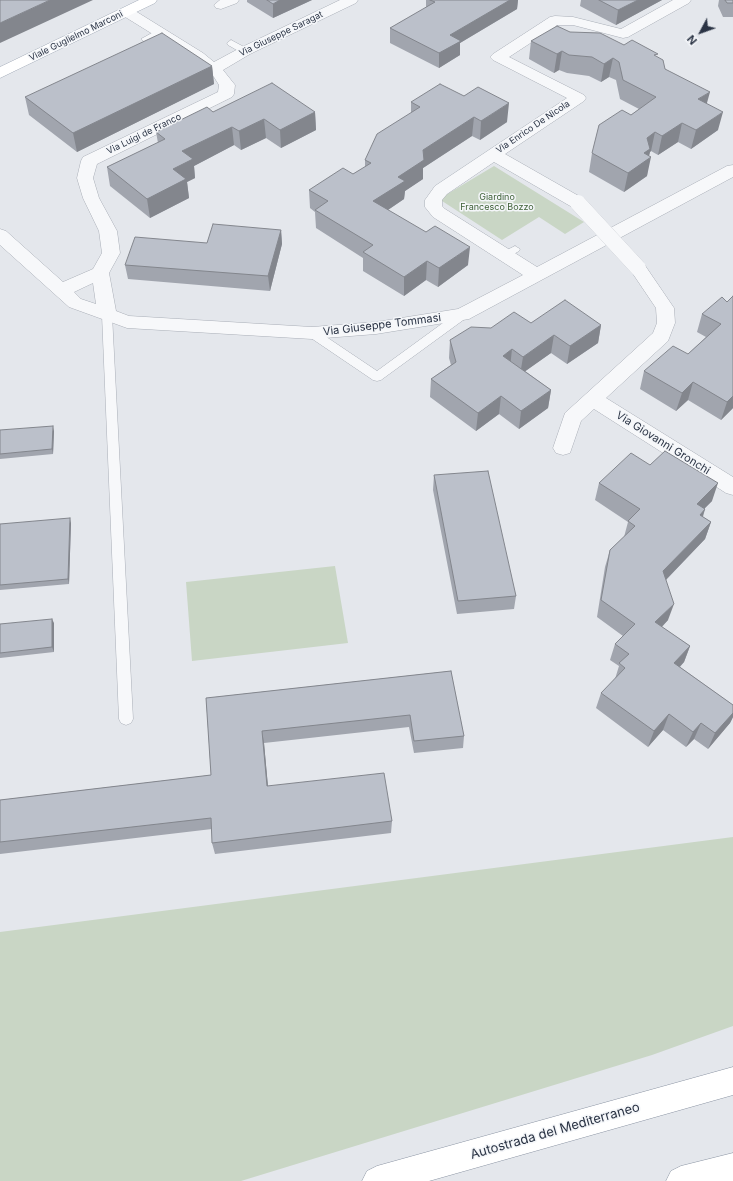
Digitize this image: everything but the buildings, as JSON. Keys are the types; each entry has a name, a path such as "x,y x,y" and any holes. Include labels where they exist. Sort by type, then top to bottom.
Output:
{"main road":[{"name":"Viale Guglielmo Marconi","path":"1,74 149,0"},
{"name":"Autostrada del Mediterraneo","path":"377,1181 733,1081"},
{"path":"682,1181 733,1168"}],"street":[{"name":"Via Giuseppe Saragat","path":"213,69 245,51 351,0"},
{"name":"Via Enrico De Nicola","path":"536,275 510,252 439,213 434,207 433,200 441,190 578,98 498,57 555,20 573,21 623,34 684,0"},
{"name":"Via Luigi de Franco","path":"100,273 111,252 108,231 91,198 85,178 89,161 226,94 227,85 213,69 198,56 127,12"},
{"path":"493,154 578,203 638,268 665,308 666,323 661,336 572,418 562,448"},
{"name":"Via Giuseppe Tommasi","path":"0,235 75,303 127,322 312,333 376,328 462,315 733,170"},
{"path":"61,290 100,273 107,315"},
{"name":"Via Giovanni Gronchi","path":"592,399 733,487"}],"lane":[{"path":"145,39 159,32"},
{"path":"231,43 245,51"},
{"path":"107,315 126,719"},
{"path":"312,333 377,377 462,315"}],"green space":[{"name":"Giardino Francesco Bozzo","path":"494,166 584,222 565,234 539,217 502,240 439,199"},
{"path":"335,566 348,643 192,661 186,582"},
{"path":"733,837 733,1026 652,1055 241,1181 0,1181 0,932"}]}
